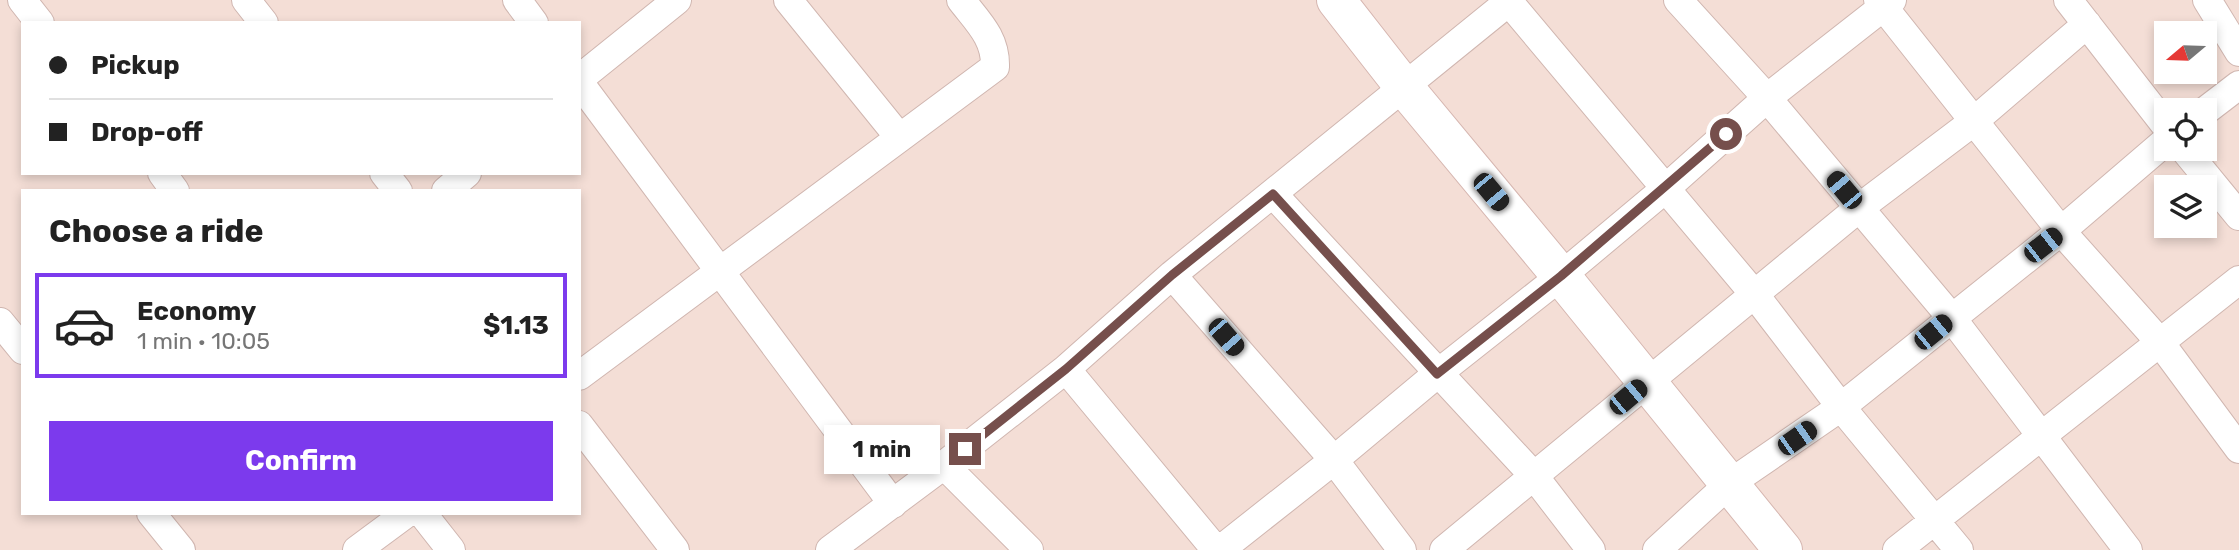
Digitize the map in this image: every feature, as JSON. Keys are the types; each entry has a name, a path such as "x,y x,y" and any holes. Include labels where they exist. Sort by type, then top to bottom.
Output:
{"street":[{"path":"22,0 38,21"},
{"path":"246,0 262,21"},
{"path":"517,0 533,21"},
{"path":"581,78 677,0"},
{"path":"788,0 899,138"},
{"path":"581,375 995,67 996,51 961,0"},
{"path":"1336,0 1404,87 1783,550"},
{"path":"1678,0 1768,98 1951,317 2128,550"},
{"path":"2068,0 2154,111"},
{"path":"2207,0 2239,52"},
{"path":"843,546 1066,369 1172,275 1510,1 1755,295 1841,407 1959,550"},
{"path":"1066,369 1218,550 1561,276 1768,98 1885,2 1973,122 2061,231 2159,341 2239,449"},
{"path":"1444,550 1859,208 1973,122 2087,24"},
{"path":"581,83 893,504"},
{"path":"2217,102 2239,85"},
{"path":"1657,550 1729,484 1841,407 2061,231 2154,151"},
{"path":"2194,161 2239,216"},
{"path":"386,175 396,189"},
{"path":"448,189 465,175"},
{"path":"1273,194 1534,476 1591,550"},
{"path":"1172,275 1334,460 1402,550"},
{"path":"1897,550 2239,280"},
{"path":"0,322 21,348"},
{"path":"581,428 675,550"},
{"path":"944,464 1029,550"},
{"path":"153,515 181,550"},
{"path":"357,550 404,515"},
{"path":"424,515 450,550"}],"shaded area":[{"path":"0,0 2239,0 2239,550 0,550"}],"route":[{"path":"965,449 1066,369 1172,275 1273,194 1437,374 1561,276 1726,134"}]}
